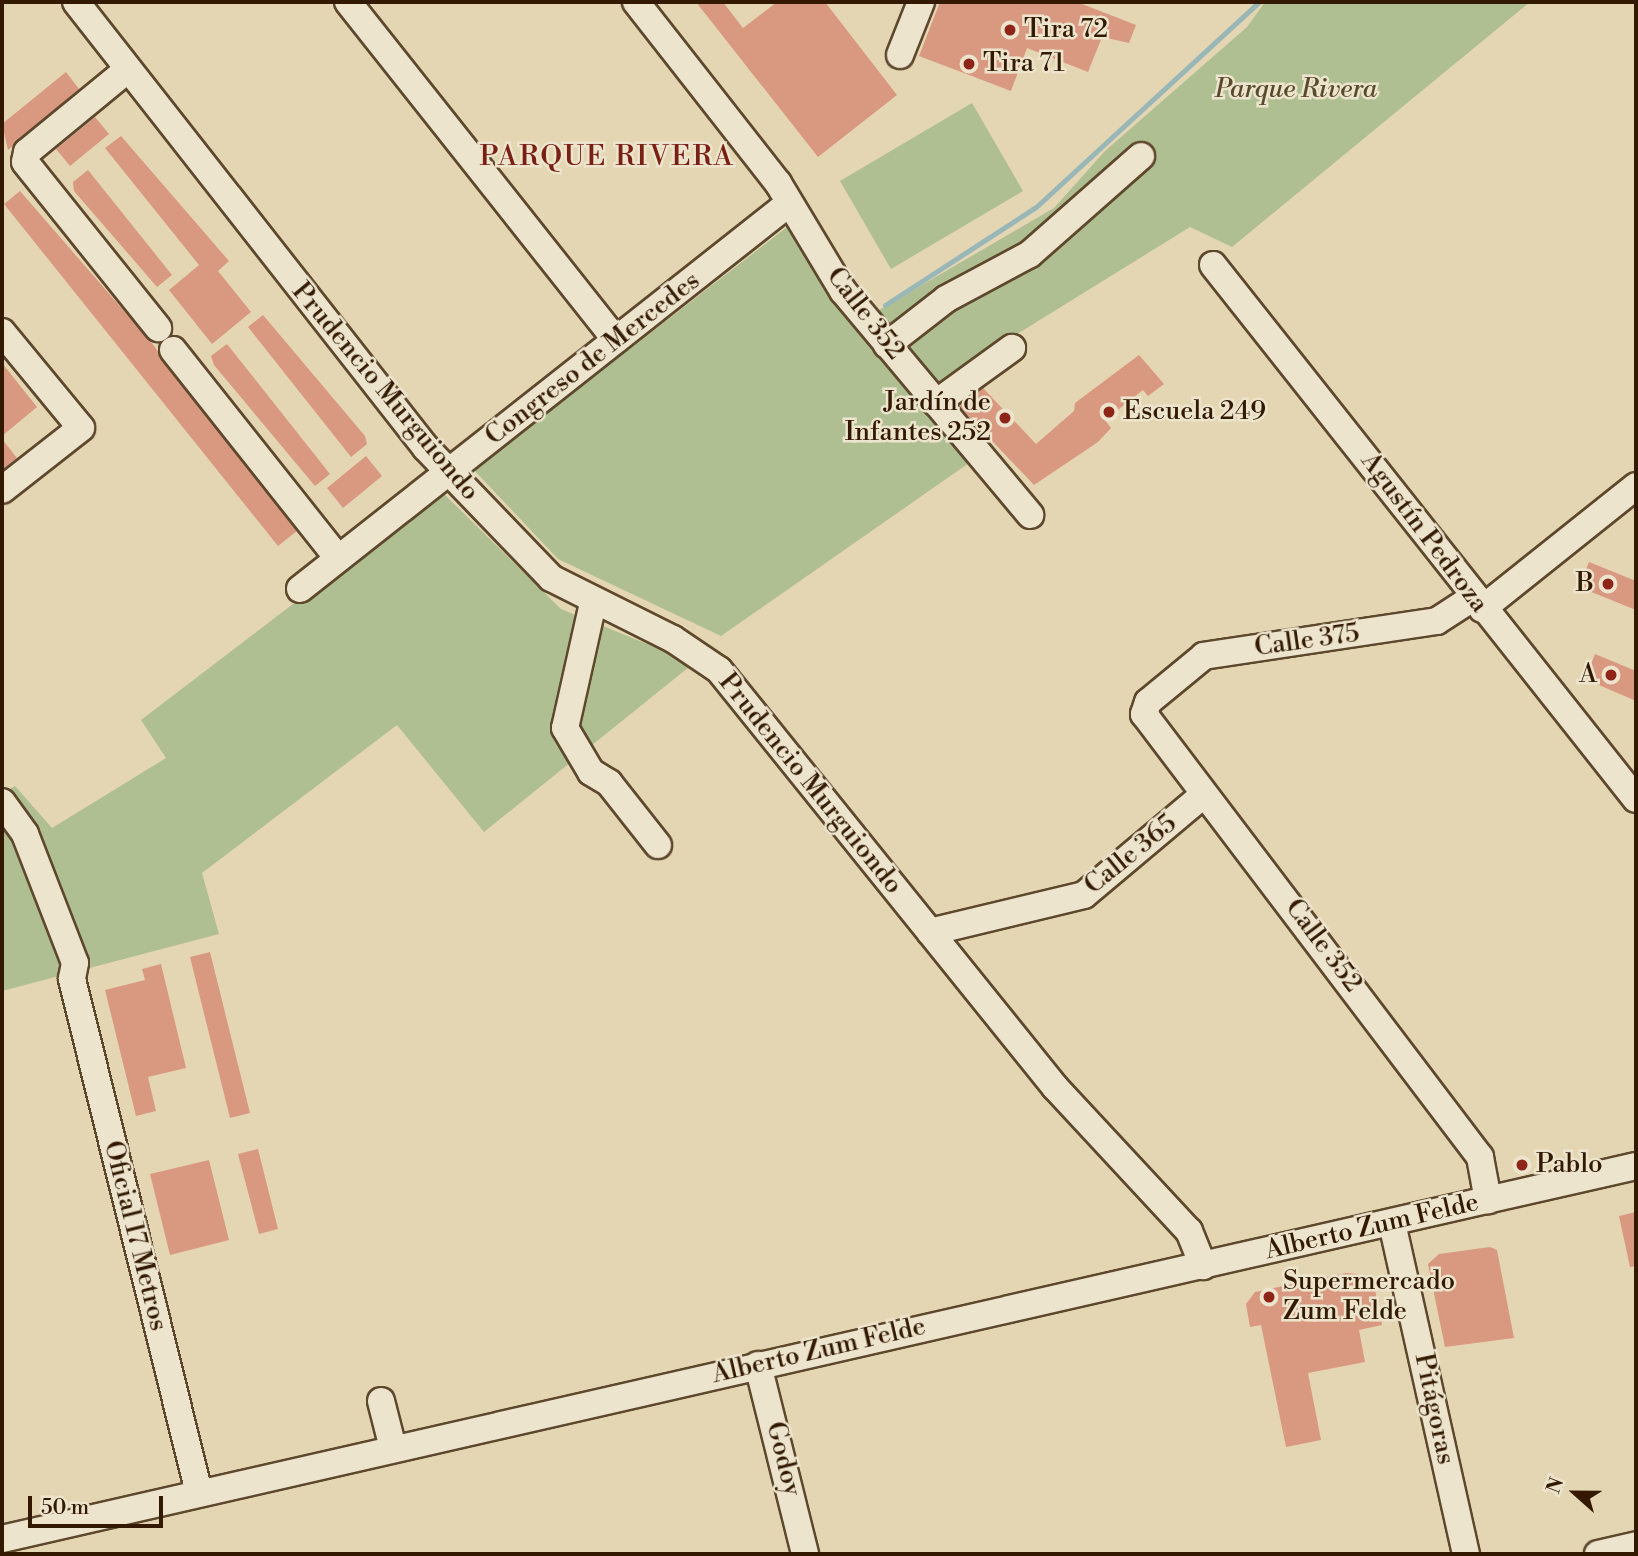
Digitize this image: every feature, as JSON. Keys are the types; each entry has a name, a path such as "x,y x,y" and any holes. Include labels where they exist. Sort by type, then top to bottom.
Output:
{"street":[{"name":"Prudencio Murguiondo","path":"76,2 127,70 449,472 536,566 593,603 673,639 719,670 1055,1087 1189,1231 1203,1266"},
{"path":"348,2 616,340"},
{"name":"Calle 352","path":"636,2 778,183 787,205 887,345 1030,515"},
{"path":"900,55 921,2"},
{"path":"127,70 27,152 25,162 158,328"},
{"path":"887,345 946,299 1030,254 1141,156"},
{"name":"Congreso de Mercedes","path":"300,589 337,557 787,205"},
{"name":"Agustín Pedroza","path":"1213,265 1478,603 1636,799"},
{"path":"2,332 81,428 2,490"},
{"path":"936,403 1012,348"},
{"path":"173,350 337,557"},
{"name":"Calle 375","path":"1148,702 1204,656 1437,621 1478,603 1636,486"},
{"path":"593,603 565,728 591,772 615,789 658,845"},
{"name":"Calle 352","path":"1148,702 1148,723 1480,1157 1488,1200"},
{"name":"Calle 365","path":"930,932 1084,895 1203,796"},
{"name":"Oficial 17 Metros","path":"2,802 58,905 75,963 72,979 199,1493"},
{"name":"Alberto Zum Felde","path":"2,1539 1636,1166"},
{"name":"Pitágoras","path":"1392,1223 1466,1554"},
{"name":"Godoy","path":"758,1365 805,1554"},
{"path":"381,1401 393,1448"},
{"path":"1598,1554 1636,1545"}],"green space":[{"name":"Parque Rivera","path":"1265,2 1530,2 1232,247 1190,227 935,385 879,310 1054,208 1105,151 1247,27"},
{"path":"972,103 1023,191 891,269 840,181"},
{"path":"787,227 829,291 969,463 721,636 558,559 474,470"},
{"path":"441,491 561,609 694,663 484,832 397,725 202,873 219,934 2,991 2,794 15,786 52,828 166,758 141,720"}],"building":[{"path":"696,2 723,2 743,28 777,2 825,2 897,95 818,157"},
{"path":"940,2 1077,2 1136,25 1129,43 1102,37 1088,72 1027,48 1011,91 919,56"},
{"path":"66,72 79,89 8,150 2,124"},
{"path":"95,117 109,134 70,166 56,149"},
{"path":"121,136 229,261 218,271 251,312 212,344 169,290 199,265 105,148"},
{"path":"88,170 172,275 157,287 74,191 73,182"},
{"path":"20,191 151,342 297,531 278,546 4,204"},
{"path":"263,315 365,436 367,444 351,457 248,327"},
{"path":"227,344 330,474 315,486 214,365 211,356"},
{"path":"1139,355 1164,384 1148,396 1143,390 1105,420 1111,428 1098,442 1034,485 959,406 983,388 1036,444 1074,411 1075,403"},
{"path":"2,363 37,407 2,436"},
{"path":"2,439 17,458 2,470"},
{"path":"366,456 382,476 343,508 327,488"},
{"name":"B","path":"1589,562 1636,581 1636,610 1579,587"},
{"name":"A","path":"1595,654 1636,671 1636,701 1585,679"},
{"path":"210,952 250,1113 230,1118 190,957"},
{"path":"161,964 186,1068 148,1077 156,1111 136,1116 105,990 145,980 142,969"},
{"path":"258,1149 278,1229 259,1234 238,1154"},
{"path":"209,1160 229,1240 170,1255 150,1174"},
{"path":"1636,1212 1636,1266 1630,1267 1619,1216"},
{"path":"1490,1247 1497,1250 1514,1338 1445,1347 1428,1264 1439,1254"},
{"path":"1346,1273 1358,1274 1375,1290 1382,1325 1359,1330 1365,1362 1308,1373 1321,1440 1286,1447 1261,1325 1250,1327 1246,1304 1255,1292"}],"waterway":[{"path":"885,305 1036,207 1259,2"}],"place":[{"name":"Tira 72","path":"1010,30"},
{"name":"Tira 71","path":"969,64"},
{"name":"Escuela 249","path":"1109,412"},
{"name":"Jardín de Infantes 252","path":"1005,418"},
{"name":"B","path":"1608,584"},
{"name":"A","path":"1611,675"},
{"name":"Pablo","path":"1522,1165"},
{"name":"Supermercado Zum Felde","path":"1269,1297"}],"district":[{"name":"PARQUE RIVERA","path":"607,157"}]}
